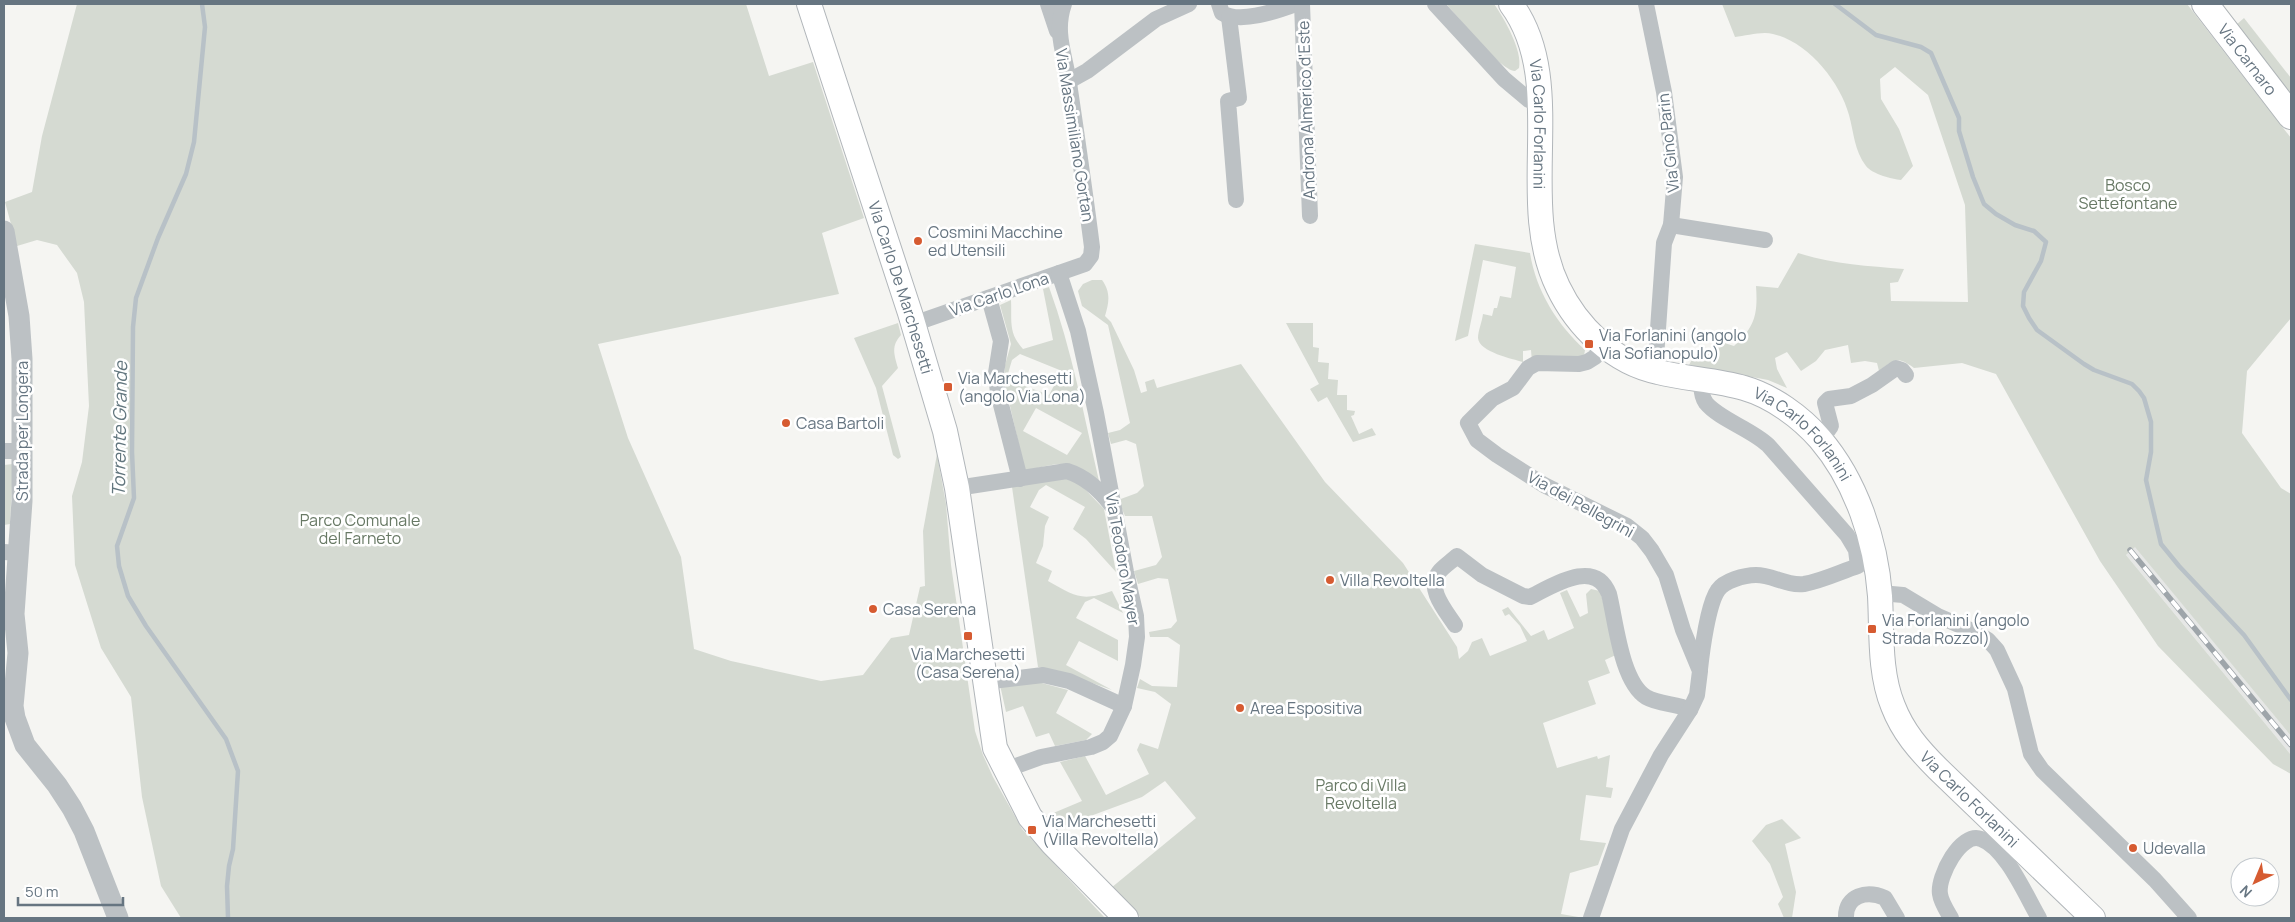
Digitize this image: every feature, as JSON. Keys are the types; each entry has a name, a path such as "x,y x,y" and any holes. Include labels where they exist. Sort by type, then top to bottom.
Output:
{"main road":[{"name":"Via Carlo De Marchesetti","path":"809,4 913,324 945,431 958,488 984,682 995,748 1030,817 1040,830 1126,918"},
{"name":"Via Carlo Forlanini","path":"1510,4 1525,31 1537,69 1540,101 1539,190 1544,242 1550,269 1572,313 1604,346 1630,362 1655,372 1745,388 1769,399 1792,414 1821,440 1840,467 1857,500 1869,533 1880,593 1882,650 1886,682 1892,704 1904,730 1924,755 2093,918"},
{"name":"Via Carnaro","path":"2205,4 2291,116"}],"street":[{"path":"1048,4 1058,36"},
{"name":"Via Massimiliano Gortan","path":"1064,4 1058,36 1069,81 1092,247 1090,256 1085,264"},
{"path":"1069,81 1087,71 1156,19 1189,4"},
{"path":"1219,4 1222,13 1229,17 1267,14 1296,4"},
{"name":"Androna Almerico d'Este","path":"1302,4 1310,216"},
{"path":"1435,4 1504,79 1529,100 1540,101"},
{"name":"Via Gino Parin","path":"1646,4 1662,82 1675,177 1671,225 1664,243 1655,372"},
{"path":"1229,17 1239,98 1228,101 1236,200"},
{"path":"1671,225 1765,240"},
{"name":"Strada per Longera","path":"4,231 19,316 22,359 13,451 10,590 18,653 13,706 15,718 25,745 72,808 99,867 118,918"},
{"name":"Via Carlo Lona","path":"913,324 1085,264"},
{"name":"Via Teodoro Mayer","path":"1005,770 1041,757 1091,747 1103,742 1110,736 1124,706 1137,637 1136,616 1113,508 1096,413 1078,331 1059,273"},
{"path":"988,298 1001,341 996,374 998,393 1020,479"},
{"name":"Via dei Pellegrini","path":"1591,918 1622,829 1657,761 1697,696 1700,671 1683,630 1666,575 1642,538 1627,526 1544,485 1497,455 1478,440 1468,424 1492,399 1514,388 1528,368 1537,362 1579,364 1588,362 1604,346"},
{"path":"1821,440 1831,426 1825,403 1829,399 1851,396 1872,385 1896,368 1902,370 1906,375"},
{"path":"1700,671 1712,606 1717,591 1726,584 1754,574 1772,577 1786,583 1803,584 1858,566 1856,550 1846,535 1768,445 1758,436 1715,411 1706,403 1701,392 1702,381"},
{"path":"958,488 1067,471 1077,474 1100,490 1113,508"},
{"path":"1455,625 1436,594 1435,581 1439,572 1457,556 1482,575 1523,596 1530,597 1581,575 1599,579 1606,585 1609,594 1624,660 1631,680 1647,698 1658,702 1681,705 1690,710"},
{"path":"1880,593 1903,596 1938,616 1988,640 1997,650 2015,689 2031,754 2042,770 2155,880 2189,918"},
{"name":"Strada per Longera","path":"4,698 6,668 14,632"},
{"path":"984,682 1043,675 1069,681 1124,706"},
{"path":"1951,918 1940,893 1942,878 1949,861 1960,846 1970,838 1980,838 1994,846 2006,862 2039,918"},
{"path":"2023,890 2028,918"},
{"path":"1846,918 1850,903 1858,896 1868,893 1885,898 1897,918"}],"shaded area":[{"path":"2135,546 2291,736 2291,755 2126,555"}],"green space":[{"name":"Parco Comunale del Farneto","path":"77,4 746,4 769,76 813,62 864,218 822,233 839,294 598,344 628,438 681,557 694,649 731,661 821,681 863,675 891,638 909,635 920,587 925,586 923,531 937,454 946,504 951,565 975,731 983,755 1022,829 1105,918 181,918 161,886 142,797 131,697 101,648 75,565 72,496 82,462 89,406 84,302 77,273 57,245 37,240 17,246 5,202 32,192 42,136"},
{"path":"1446,4 1494,4 1515,44 1519,68 1515,71 1499,62"},
{"name":"Bosco Settefontane","path":"1722,4 2187,4 2291,138 2291,318 2247,371 2242,433 2281,488 2291,494 2291,736 2135,547 2126,555 2291,755 2291,774 2273,764 2158,646 2100,561 1996,374 1962,363 1914,368 1900,361 1893,362 1879,371 1877,363 1865,361 1851,363 1848,345 1825,350 1816,361 1801,371 1787,352 1775,358 1777,369 1787,388 1768,380 1689,365 1697,350 1713,356 1718,341 1734,346 1747,333 1754,319 1756,286 1778,288 1798,253 1863,266 1904,269 1898,282 1890,283 1891,301 1968,302 1965,205 1928,95 1895,67 1880,79 1881,99 1899,129 1913,166 1901,180 1877,174 1869,169 1862,160 1845,102 1821,65 1810,54 1786,38 1769,33 1735,37"},
{"path":"2244,18 2291,78 2291,97 2236,25"},
{"path":"1475,244 1530,253 1537,281 1549,306 1565,329 1585,350 1584,356 1572,358 1553,356 1532,362 1531,350 1523,351 1523,362 1497,354 1484,347 1478,338 1483,314 1492,316 1494,308 1497,308 1500,296 1511,298 1516,267 1483,260 1468,336 1455,341"},
{"name":"Parco di Villa Revoltella","path":"1092,280 1102,280 1105,284 1108,302 1105,316 1111,322 1134,370 1141,393 1147,391 1145,382 1154,379 1157,388 1241,364 1325,482 1403,563 1457,647 1459,659 1468,651 1472,642 1482,638 1490,656 1527,641 1520,626 1509,614 1505,616 1502,610 1508,607 1531,636 1544,630 1548,640 1574,628 1560,593 1567,590 1580,617 1588,613 1586,594 1591,589 1600,591 1618,654 1605,660 1610,673 1588,681 1596,704 1543,723 1557,768 1597,756 1598,759 1610,755 1606,787 1613,788 1611,798 1586,795 1580,840 1606,843 1598,865 1570,873 1561,914 1584,918 1141,918 1111,888 1196,818 1165,781 1142,797 1058,828 1051,814 1082,801 1060,762 1085,756 1106,795 1149,774 1137,750 1140,743 1158,749 1171,704 1155,692 1137,688 1140,679 1152,686 1177,687 1180,645 1168,637 1150,637 1149,632 1171,628 1177,621 1168,579 1158,578 1138,584 1134,571 1156,565 1162,557 1152,516 1125,516 1118,500 1137,493 1144,486 1136,444 1126,440 1111,444 1108,433 1120,430 1130,423 1108,325 1082,306 1078,291 1083,284"},
{"path":"1049,287 1064,335 1099,481 1079,468 1064,464 1025,471 1004,380 1005,365 1011,344 1000,305 1011,300 1013,332 1023,349 1053,340 1043,289","holes":["1020,354 1062,371 1049,395 1017,383 1007,377 1012,360","1036,408 1082,433 1067,455 1023,431"]},
{"path":"898,323 901,335 894,350 898,368 882,386 901,457 898,459 893,455 876,388 854,338"},
{"path":"1286,323 1313,323 1313,347 1319,348 1318,362 1329,363 1328,379 1338,380 1337,395 1347,395 1347,410 1355,411 1354,415 1351,416 1359,434 1372,428 1376,435 1353,442 1327,397 1318,402 1310,389 1319,384"},
{"path":"13,464 10,524 4,525 4,465"},
{"path":"1066,477 1081,485 1104,509 1116,572 1086,539 1073,529 1085,507 1046,485 1039,490 1030,507 1049,517 1045,526 1043,546 1036,563 1052,571 1048,581 1072,594 1085,597 1112,591 1123,613 1094,598 1085,602 1076,618 1118,640 1118,661 1079,641 1066,665 1112,690 1038,667 1012,487"},
{"path":"1038,682 1068,690 1056,713 1092,734 1086,740 1055,746 1049,733 1036,737 1023,706 1006,712 1000,685"},
{"path":"1782,819 1801,838 1785,844 1796,892 1792,918 1784,918 1778,904 1783,897 1770,864 1752,841 1766,825"}],"waterway":[{"name":"Torrente Grande","path":"202,4 205,27 194,142 186,174 158,238 136,298 133,327 132,452 134,498 117,546 119,566 128,596 146,626 226,739 238,771 233,849 227,886 228,918"},
{"path":"1835,4 1876,35 1921,47 1931,53 1959,118 1959,131 1973,177 1984,204 1996,214 2015,225 2034,231 2046,242 2041,261 2024,292 2023,306 2029,318 2037,330 2084,364 2094,370 2132,384 2144,398 2151,422 2151,452 2146,480 2161,544 2179,566 2244,635 2291,700"}],"railway":[{"path":"2130,550 2291,745"}],"place":[{"name":"Cosmini Macchine ed Utensili","path":"918,241"},
{"name":"Via Forlanini (angolo Via Sofianopulo)","path":"1589,344"},
{"name":"Via Marchesetti (angolo Via Lona)","path":"948,387"},
{"name":"Casa Bartoli","path":"786,423"},
{"name":"Villa Revoltella","path":"1330,580"},
{"name":"Casa Serena","path":"873,609"},
{"name":"Via Forlanini (angolo Strada Rozzol)","path":"1872,629"},
{"name":"Via Marchesetti (Casa Serena)","path":"968,636"},
{"name":"Area Espositiva","path":"1240,708"},
{"name":"Via Marchesetti (Villa Revoltella)","path":"1032,830"},
{"name":"Udevalla","path":"2133,848"}]}
